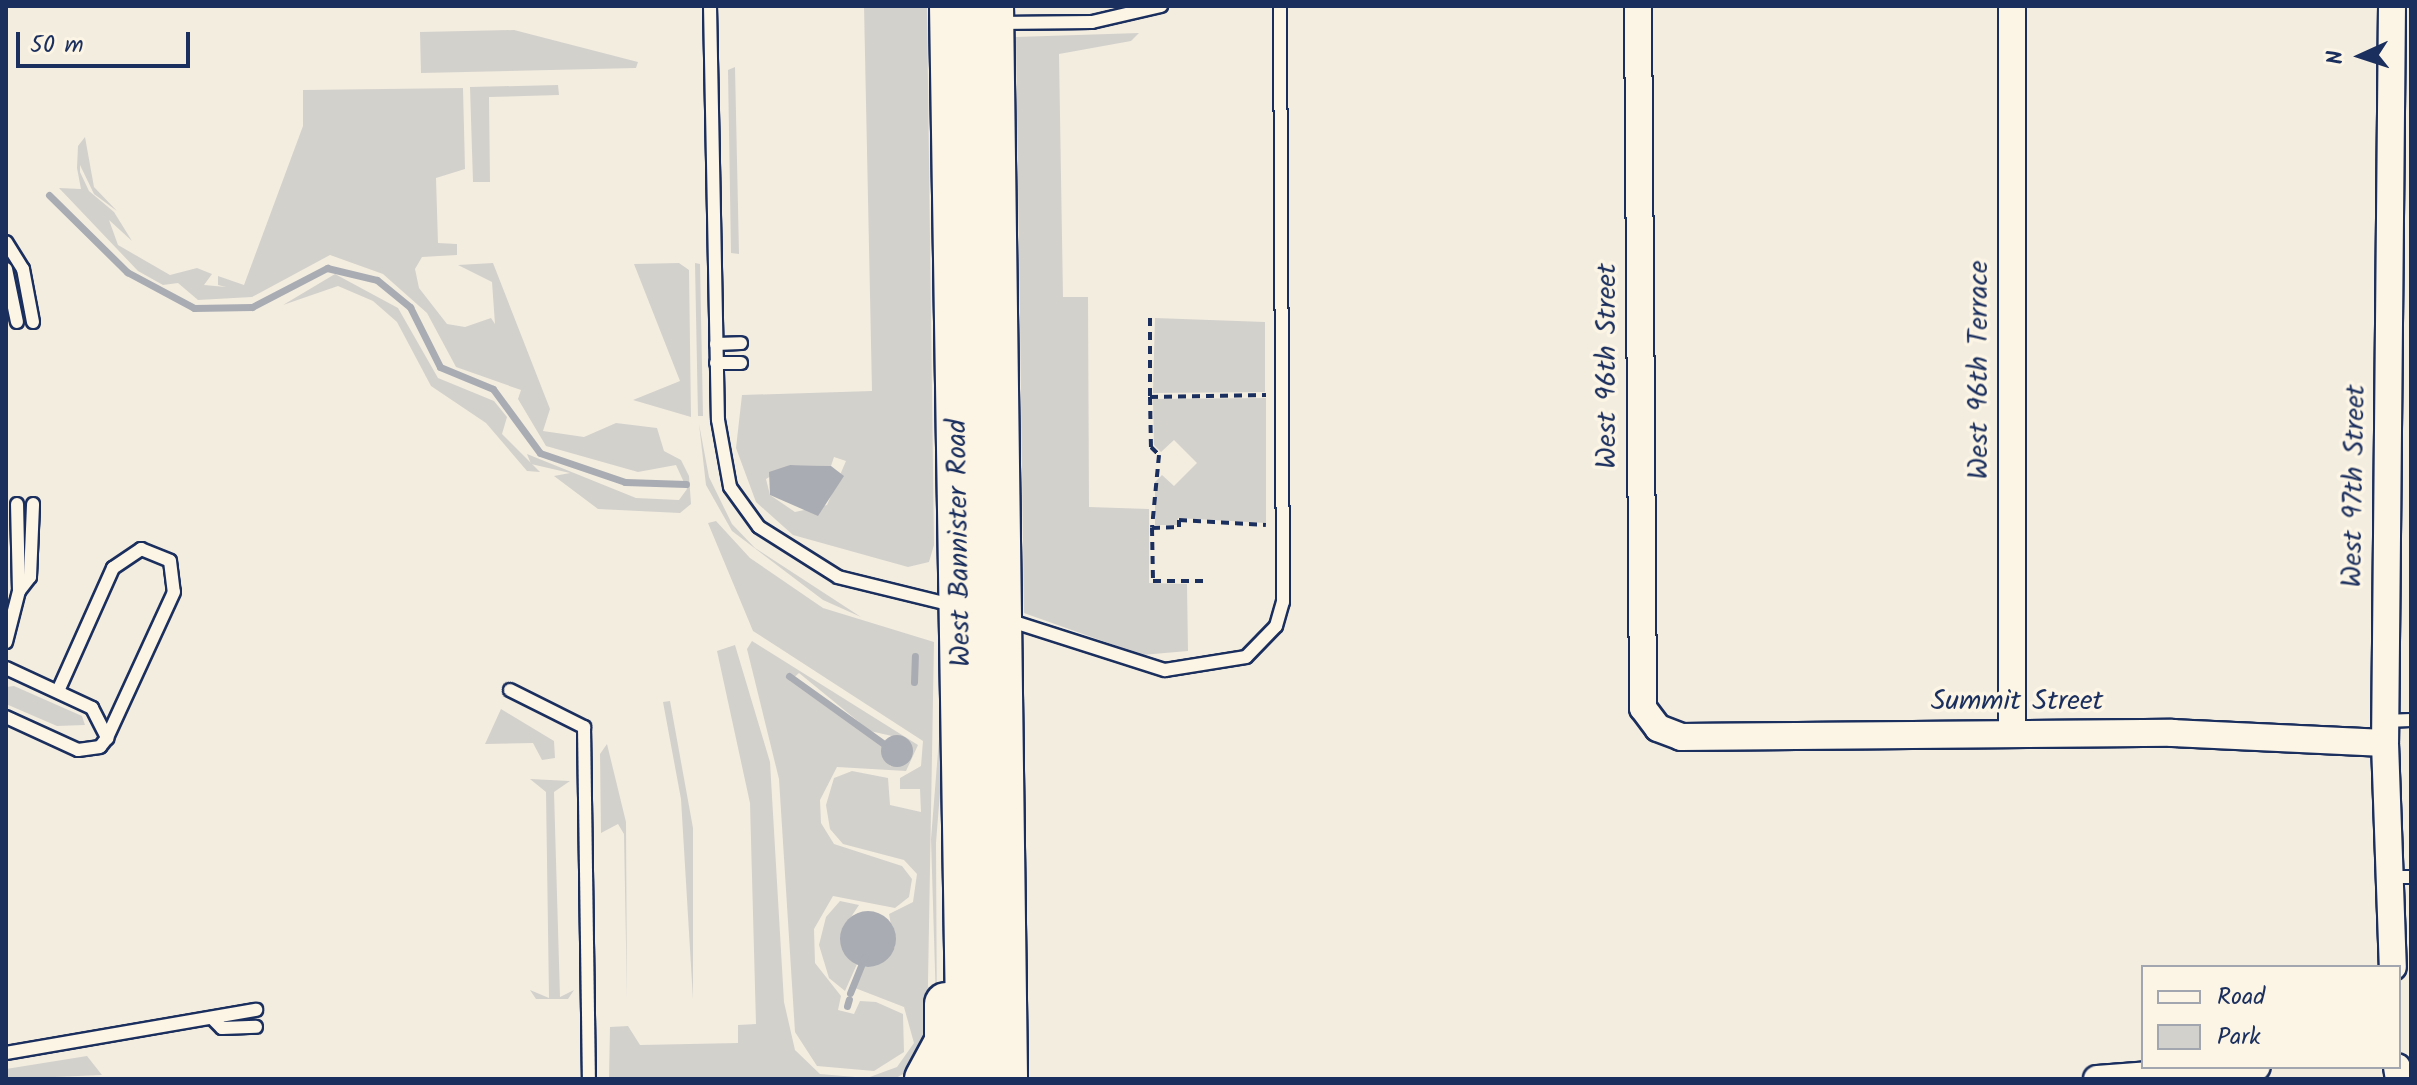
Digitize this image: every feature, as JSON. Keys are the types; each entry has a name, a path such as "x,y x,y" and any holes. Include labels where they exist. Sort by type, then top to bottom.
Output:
{"main road":[{"name":"West Bannister Road","path":"972,17 981,612 1006,1079"},
{"name":"West Bannister Road","path":"968,1079 963,798 981,612"},
{"path":"926,1079 946,1042 945,846 963,798"}],"street":[{"name":"West 96th Street","path":"1638,6 1643,708 1653,723"},
{"name":"West 96th Terrace","path":"2012,6 2012,734"},
{"name":"West 97th Street","path":"2392,6 2400,216 2394,728 2400,877 2393,965"},
{"name":"Summit Street","path":"1653,723 1681,737 2394,728"},
{"path":"2103,1078 2229,1069"}],"lane":[{"path":"710,6 716,363 722,468 759,527 850,582 981,612 1165,670 1246,657 1276,626 1283,602 1280,6"},
{"path":"972,17 1092,22 1161,6"},
{"path":"6,242 23,269 33,322"},
{"path":"6,269 17,322"},
{"path":"716,344 741,343"},
{"path":"716,363 741,363"},
{"path":"6,642 19,591 17,504"},
{"path":"19,591 30,577 33,504"},
{"path":"6,717 78,750 100,747 107,738 174,592 170,561 141,549 113,568 58,691"},
{"path":"6,668 58,691 101,715 107,738"},
{"path":"510,690 584,727 589,1079"},
{"path":"6,1053 212,1018 220,1011 256,1010"},
{"path":"212,1018 222,1028 256,1027"}],"path":[{"path":"1150,318 1150,397 1159,464 1152,528 1153,581 1205,581"},
{"path":"1150,397 1268,395"},
{"path":"1152,528 1179,527 1179,520 1268,525"}],"green space":[{"path":"864,6 927,6 934,545 929,562 908,567 793,535 756,502 736,448 742,395 872,391","holes":["834,457 846,461 827,505 795,512 770,495 766,479 790,465 831,466"]},
{"path":"514,30 638,62 636,68 421,73 420,32"},
{"path":"1139,33 1131,41 1059,54 1063,297 1088,297 1089,507 1149,509 1149,583 1187,584 1188,651 1142,655 1024,613 1016,37"},
{"path":"735,67 739,254 731,253 728,70"},
{"path":"558,85 559,95 489,97 490,182 473,182 470,87"},
{"path":"463,88 465,169 436,178 438,243 457,244 457,255 422,257 415,269 419,288 447,324 465,327 491,318 495,324 492,282 458,265 493,263 550,409 543,431 584,437 616,423 657,428 664,451 681,460 689,476 691,504 680,513 598,509 554,476 570,473 531,464 527,454 636,498 679,500 687,489 676,465 638,472 546,446 518,399 521,390 456,367 427,313 383,274 330,255 252,297 198,300 178,283 163,285 138,271 59,188 81,189 77,168 78,146 85,137 94,187 117,211 94,194 80,165 80,172 89,191 114,212 132,241 109,220 118,245 170,275 197,268 212,274 204,285 226,287 218,285 218,276 244,285 303,126 303,90"},
{"path":"679,263 689,270 691,417 633,400 680,381 634,264"},
{"path":"695,263 700,264 703,416 698,416"},
{"path":"335,274 398,308 438,378 494,401 507,417 502,434 540,472 527,471 486,423 431,386 397,322 373,301 338,286 283,305"},
{"path":"1155,318 1265,322 1265,392 1153,393"},
{"path":"1266,398 1266,523 1178,518 1178,525 1155,525 1155,482 1162,475 1174,486 1197,463 1174,440 1161,452 1154,445 1153,399"},
{"path":"699,424 709,477 732,524 755,548 861,617 823,600 732,531 706,485"},
{"path":"716,521 750,558 823,608 934,642 927,1039 907,1072 894,1079 609,1079 610,1027 628,1026 640,1045 738,1043 738,1025 756,1024 750,803 717,651 735,645 770,762 784,1002 795,1050 820,1074 867,1078 897,1067 914,1043 904,1007 855,988 864,967 880,964 895,947 889,914 913,902 917,874 904,860 843,844 830,829 826,805 834,778 852,771 888,778 890,805 921,812 920,789 900,789 900,778 921,766 923,741 753,631 708,523"},
{"path":"752,641 918,745 906,771 837,767 820,800 821,823 834,844 902,866 912,879 909,897 895,908 833,896 814,929 815,963 841,996 838,1010 854,1014 860,1001 876,1002 903,1014 904,1052 874,1071 817,1066 795,1032 779,779 747,649","holes":["799,673 870,731 892,736 891,767 883,747 790,681"]},
{"path":"14,686 82,716 85,725 57,726 6,704 6,687"},
{"path":"670,701 693,828 693,999 681,799 663,702"},
{"path":"501,709 554,741 555,758 542,760 533,743 485,744"},
{"path":"941,714 946,717 936,843 937,1035 931,839"},
{"path":"607,744 626,822 627,1000 624,834 618,824 601,833 600,754"},
{"path":"530,779 570,781 554,792 560,997 574,990 568,999 536,999 530,990 549,998 546,792"},
{"path":"840,901 859,905 843,929 857,964 845,991 829,978 819,945 826,917"},
{"path":"87,1056 102,1075 6,1079 6,1069"}],"shaded area":[{"path":"790,465 831,466 844,476 818,516 770,495 769,472"},
{"path":"897,735 908,740 913,751 908,762 897,767 886,762 881,751 886,740"},
{"path":"868,911 887,920 896,939 887,958 868,967 849,958 840,939 849,920"}],"waterway":[{"path":"49,195 127,272 194,308 252,307 327,268 377,280 410,307 440,367 493,389 540,453 625,482 686,484"},
{"path":"914,682 915,656"},
{"path":"789,676 884,744"},
{"path":"850,993 864,958"},
{"path":"847,1006 849,999"}]}
